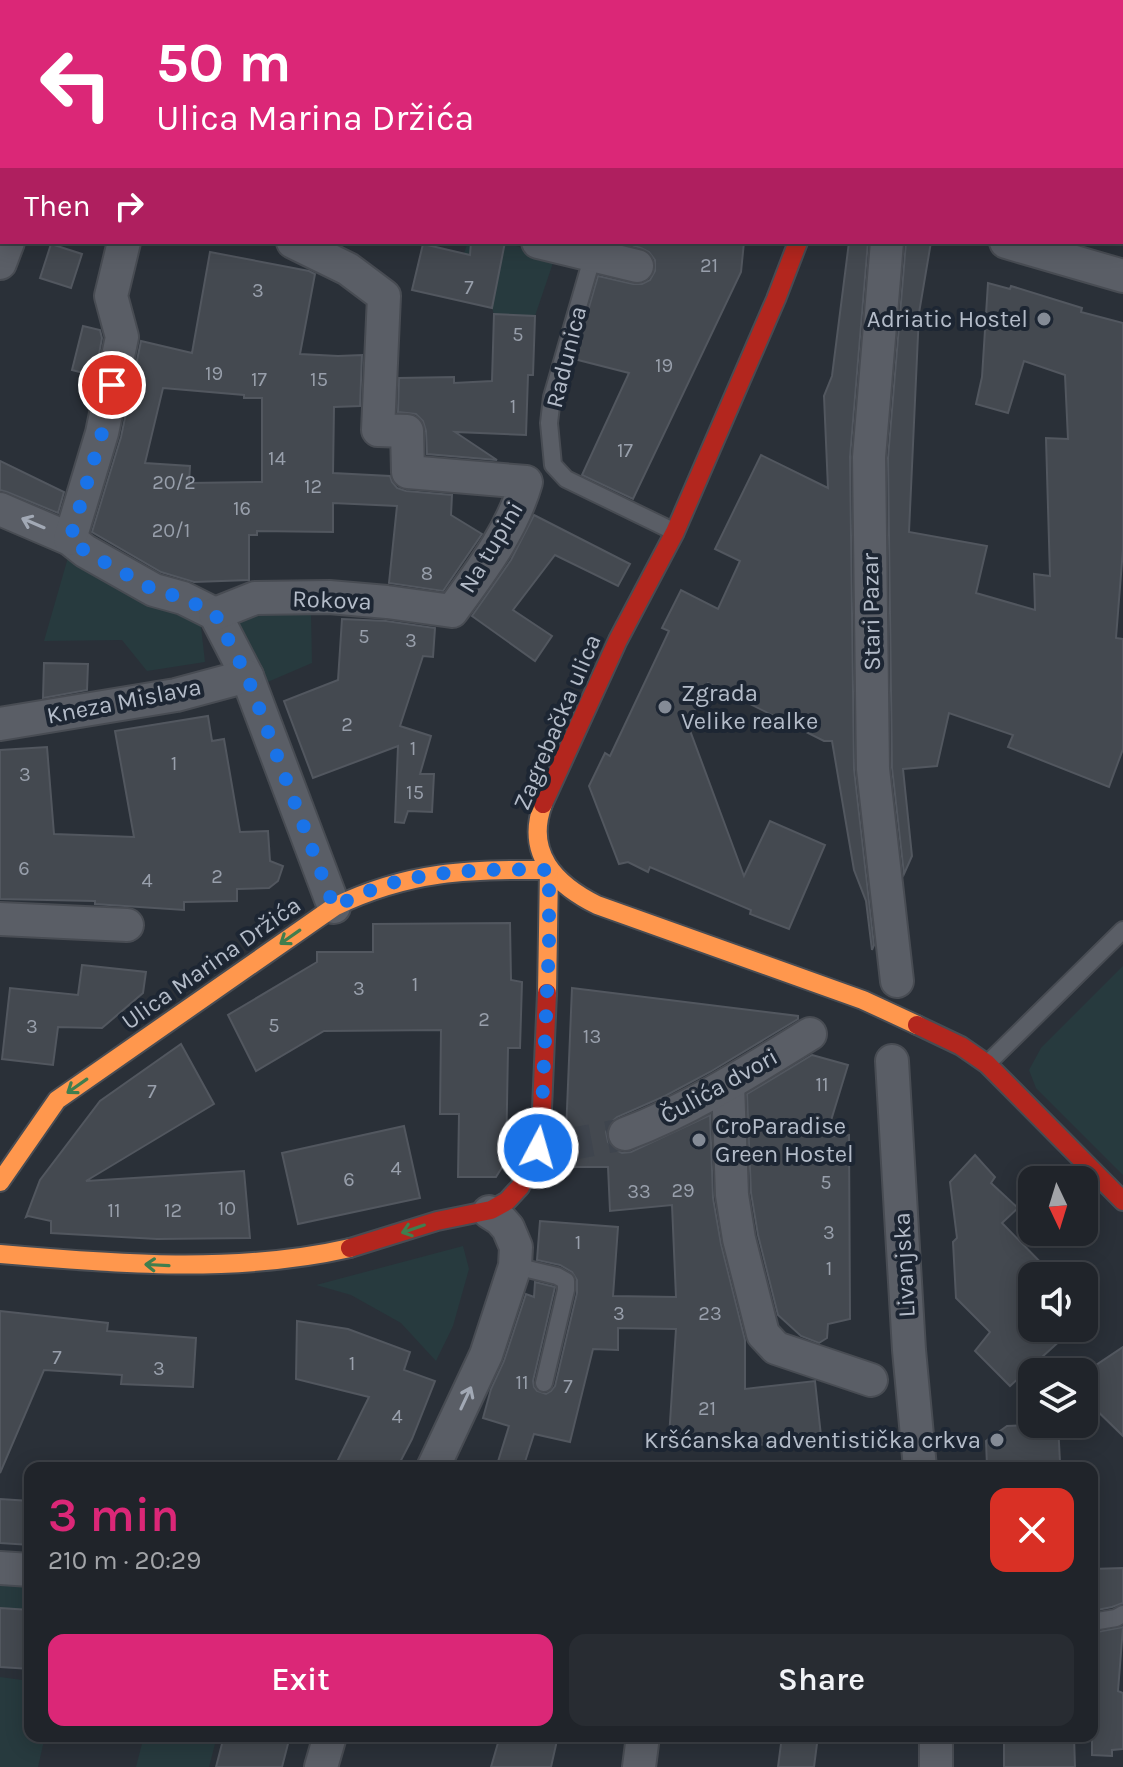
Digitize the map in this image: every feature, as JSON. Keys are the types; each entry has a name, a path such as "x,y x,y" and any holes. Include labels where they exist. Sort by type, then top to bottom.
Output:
{"street":[{"path":"0,263 7,244"},
{"path":"70,539 102,433 122,337 111,296 124,244"},
{"name":"Na tupini","path":"297,244 348,269 384,296 378,430 407,431 408,472 526,482 519,505 489,559 452,611"},
{"path":"546,244 637,266"},
{"name":"Zagrebačka ulica","path":"549,870 537,839 541,807 618,640 675,532 797,244"},
{"name":"Stari Pazar","path":"887,244 869,457 873,769 897,981"},
{"path":"1013,244 1123,276"},
{"path":"0,509 70,539 85,551 154,590 183,598 215,614 247,676 334,907"},
{"name":"Rokova","path":"215,614 255,598 329,597 452,611"},
{"name":"Kneza Mislava","path":"0,724 176,695 247,676"},
{"path":"549,870 577,895 597,905 863,1000 961,1046 987,1064 1123,1201"},
{"path":"0,1254 167,1265 290,1259 375,1242 439,1220 489,1212 505,1202 521,1187 549,1147 541,1132 549,870"},
{"name":"Ulica Marina Držića","path":"0,1182 57,1100 334,907 402,880 447,872 549,870"},
{"path":"0,919 127,925"},
{"name":"Čulića dvori","path":"625,1134 728,1084 810,1034"},
{"name":"Livanjska","path":"892,1061 909,1350 919,1462"},
{"path":"728,1084 732,1195 739,1239 763,1334 776,1348 871,1380"},
{"path":"436,1462 486,1355 515,1266 516,1247 508,1228 489,1212"},
{"path":"0,1568 24,1570"},
{"path":"321,1767 328,1742"},
{"path":"639,1767 642,1742"},
{"path":"936,1742 936,1767"}],"lane":[{"name":"Radunica","path":"593,255 552,397 549,423 553,465 566,479 675,532"},
{"path":"987,1064 1123,930"},
{"path":"515,1266 566,1281 544,1383"},
{"path":"1098,1621 1123,1614"}],"green space":[{"path":"467,244 511,244 554,260 535,316 494,314 458,270"},
{"path":"69,554 200,618 205,662 147,671 122,640 44,641"},
{"path":"258,611 311,615 312,663 263,684 234,620"},
{"path":"1123,966 1123,1175 1036,1088 1029,1070 1041,1048"},
{"path":"463,1246 469,1269 453,1326 436,1361 401,1323 351,1295 316,1285"},
{"path":"0,1584 24,1586 24,1610 0,1608"},
{"path":"0,1677 24,1680 24,1742 44,1742 38,1767 0,1767"},
{"path":"142,1742 215,1742 209,1767 136,1767"}],"building":[{"path":"51,244 82,254 71,288 40,278"},
{"path":"423,244 470,255 471,244 505,244 492,308 412,290"},
{"path":"626,244 744,244 741,272 633,499 582,475 629,373 574,359 598,276 633,284 650,280 655,271 655,260 641,248"},
{"name":"Zgrada Velike realke","path":"849,244 868,244 850,457 854,769 874,945 872,950 866,901 854,870 832,741 824,741 708,683 688,725 744,876 770,821 825,845 789,929 650,867 648,872 628,862 619,864 589,786 605,753 610,756 669,631 662,628 681,590 718,609 740,561 715,549 761,455 828,488 824,396 832,376"},
{"path":"906,244 931,244 919,313 909,532 987,546 976,593 1035,610 1034,574 1050,576 1046,438 1068,439 1065,375 1024,361 1008,413 976,404 982,377 988,283 1010,289 1011,286 1082,308 1081,312 1123,323 1123,549 1116,638 1123,639 1123,749 1109,787 1008,747 1013,735 949,713 937,766 903,769 912,856 904,874 892,768 888,458"},
{"path":"210,252 315,274 300,354 362,355 360,406 334,407 333,473 390,476 397,488 406,491 452,495 451,515 482,534 443,591 389,583 397,506 333,503 333,532 257,531 257,535 249,535 249,580 194,582 161,572 92,532 121,437 141,341 192,353","holes":["163,388 244,395 244,398 262,398 262,482 189,483 190,466 145,463"]},
{"path":"494,314 535,316 533,375 528,375 526,435 455,432 497,460 427,454 423,421 416,414 398,412 399,378 454,377 454,383 492,381"},
{"path":"83,326 100,330 102,338 95,376 72,370"},
{"path":"0,461 64,492 58,513 0,490"},
{"path":"534,515 630,564 618,586 555,555 513,610 552,636 535,661 472,616 511,560"},
{"path":"342,619 435,628 433,657 423,656 400,726 431,736 420,774 434,774 432,812 408,811 404,823 395,822 398,746 313,778 284,701 338,680"},
{"path":"44,663 88,664 87,690 43,698"},
{"path":"208,716 212,741 224,739 240,832 268,831 270,861 283,866 278,881 269,888 237,889 237,901 184,902 184,910 95,904 95,901 0,899 0,750 47,747 54,834 134,837 115,731"},
{"path":"510,923 511,980 522,982 520,1048 508,1048 506,1161 496,1177 458,1177 459,1114 440,1114 441,1030 324,1031 256,1071 228,1015 317,962 317,952 373,952 373,924"},
{"path":"82,965 146,972 143,993 102,1028 58,1027 53,1065 2,1059 10,988 78,995"},
{"path":"572,988 798,1016 798,1019 710,1072 617,1117 606,1132 608,1142 614,1149 622,1153 631,1152 710,1115 713,1198 745,1340 745,1389 815,1381 822,1445 782,1450 782,1446 669,1438 676,1329 618,1328 618,1350 593,1349 570,1442 534,1434 525,1462 498,1462 509,1426 483,1418 526,1294 534,1297 535,1282 555,1287 533,1381 537,1391 546,1394 555,1386 577,1293 577,1280 572,1272 560,1265 537,1260 540,1221 618,1227 613,1296 676,1297 672,1205 610,1211 608,1167 559,1167 566,1133"},
{"path":"181,1044 214,1104 86,1181 244,1171 250,1238 157,1239 51,1233 51,1221 26,1217 40,1180 100,1101"},
{"path":"812,1055 848,1065 826,1137 849,1135 850,1319 828,1324 827,1338 819,1343 801,1336 778,1315 751,1193 747,1094"},
{"path":"404,1126 420,1198 298,1224 282,1153"},
{"path":"975,1155 995,1177 991,1183 1018,1208 1002,1223 1018,1239 1018,1246 1025,1246 1040,1262 1018,1262 1018,1342 1059,1342 1041,1358 1018,1358 1018,1379 1010,1386 975,1351 990,1332 956,1298 953,1242 957,1238 950,1182"},
{"path":"0,1311 108,1323 107,1331 196,1338 193,1387 121,1384 122,1375 44,1370 0,1473"},
{"path":"297,1321 348,1329 410,1352 404,1370 435,1381 400,1462 337,1462 369,1397 296,1379"},
{"path":"1123,1347 1123,1436 1098,1412 1098,1364"},
{"path":"1007,1426 1018,1426 1018,1438 1059,1438 1060,1462 987,1462 986,1441"},
{"path":"0,1499 24,1501 24,1545 0,1543"},
{"path":"1123,1568 1123,1603 1098,1610 1098,1569"},
{"path":"0,1608 24,1610 24,1669 0,1667"},
{"path":"1123,1627 1118,1691 1123,1693 1123,1749 1112,1750 1112,1756 1092,1755 1092,1742 1098,1742 1098,1632"},
{"path":"222,1742 288,1742 282,1767 216,1767"},
{"path":"498,1742 557,1742 551,1767 491,1767"},
{"path":"781,1742 817,1742 814,1767 778,1767"},
{"path":"1004,1742 1074,1742 1075,1767 1004,1767"}],"tunnel":[{"path":"560,1146 625,1134"}],"traffic: slow":[{"path":"543,804 538,822 541,852 557,877 582,897 863,1000 917,1025"},
{"path":"0,1182 57,1100 334,907 413,879 492,870 549,870"},
{"path":"547,993 549,870"},
{"path":"0,1254 88,1261 220,1264 307,1256 350,1248"}],"traffic: jam":[{"path":"543,804 618,640 675,532 797,244"},
{"path":"350,1248 437,1221 491,1210 507,1201 520,1187 533,1161 541,1132 547,993"},
{"path":"917,1025 961,1046 987,1064 1123,1201"}],"place":[{"name":"Adriatic Hostel","path":"1044,319"},
{"name":"Zgrada Velike realke","path":"665,707"},
{"name":"CroParadise Green Hostel","path":"699,1140"},
{"name":"Kršćanska adventistička crkva","path":"997,1440"}],"route":[{"path":"112,385 102,433 70,539 85,551 154,590 183,598 215,614 247,676 334,907 402,880 447,872 549,870 549,946 538,1148"}]}
